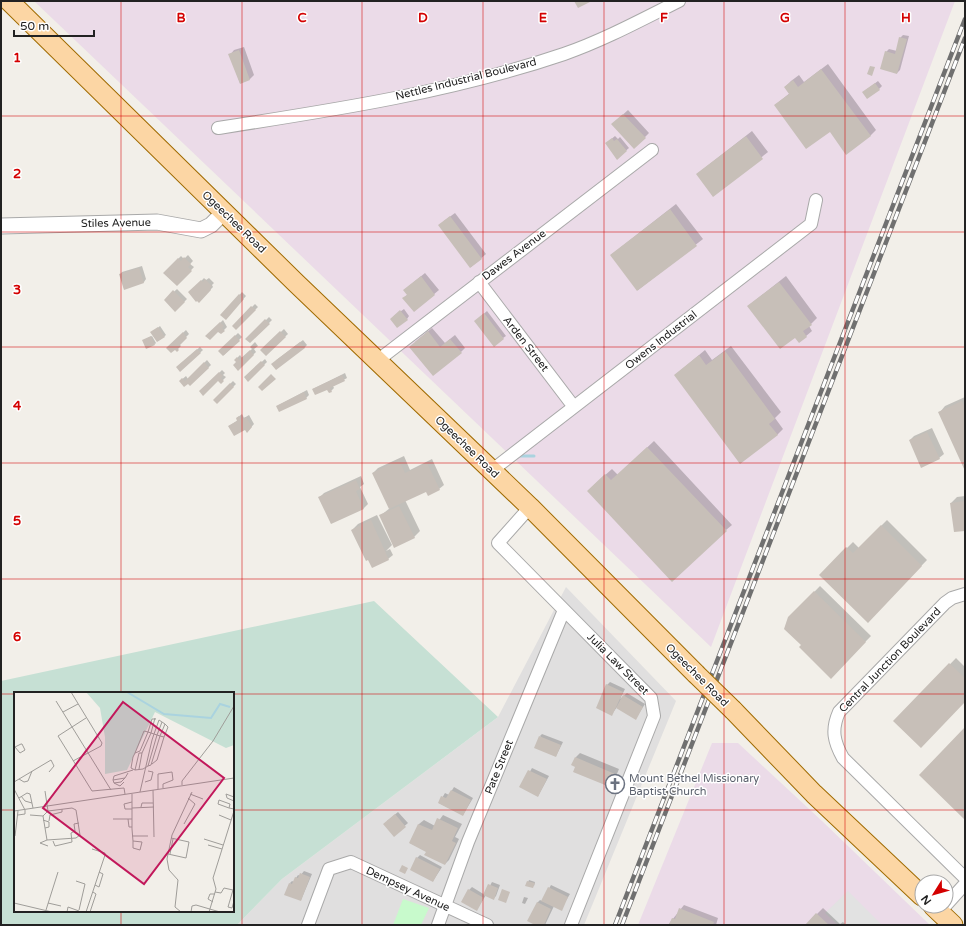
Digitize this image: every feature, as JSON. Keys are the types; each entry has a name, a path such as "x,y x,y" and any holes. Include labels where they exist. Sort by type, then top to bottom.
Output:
{"main road":[{"name":"Ogeechee Road","path":"9,1 377,361 530,507 733,710 814,794 914,888"}],"street":[{"name":"Nettles Industrial Boulevard","path":"218,128 399,97 470,81 564,54 603,38 679,1"},
{"name":"Dawes Avenue","path":"377,361 652,150"},
{"name":"Owens Industrial","path":"491,471 811,224 816,200"},
{"name":"Stiles Avenue","path":"1,226 157,222 201,230 211,225 224,212"},
{"name":"Arden Street","path":"478,282 574,407"},
{"name":"Julia Law Street","path":"530,507 498,543 651,698 654,716 571,925"},
{"name":"Central Junction Boulevard","path":"965,594 952,598 945,603 839,712 834,722 833,734 836,747 843,758 965,878"},
{"name":"Pate Street","path":"438,925 468,842 564,610"},
{"name":"Dempsey Avenue","path":"308,925 328,869 351,862 445,907 487,925"},
{"path":"954,898 965,884"}],"shaded area":[{"path":"34,1 955,1 711,647"},
{"path":"566,587 676,701 584,925 237,925 282,879 498,717"},
{"path":"712,743 738,743 914,910 914,914 919,914 930,925 638,925"},
{"path":"848,891 882,925 838,925 825,913"}],"green space":[{"path":"374,601 498,717 282,879 237,925 1,925 1,681"},
{"path":"403,899 429,908 421,925 393,925"}],"building":[{"path":"574,1 592,1 578,8"},
{"path":"899,37 907,39 897,74 880,69 885,51 895,54"},
{"path":"239,50 250,80 240,84 228,54"},
{"path":"870,66 875,67 872,76 867,74"},
{"path":"821,69 871,136 846,155 830,132 806,149 774,105 789,94 784,87 793,80 798,87"},
{"path":"875,83 880,90 867,99 862,92"},
{"path":"623,114 646,138 634,149 611,124"},
{"path":"746,136 763,159 713,197 696,174"},
{"path":"612,138 614,141 617,139 627,151 617,160 605,143"},
{"path":"670,209 697,246 637,291 610,255"},
{"path":"450,216 482,259 470,268 438,225"},
{"path":"184,257 191,264 188,267 192,271 177,286 163,273 178,258 181,261"},
{"path":"139,268 144,283 124,290 119,274"},
{"path":"421,276 435,295 414,312 402,298 407,295 403,290"},
{"path":"205,279 212,286 210,288 211,290 199,303 197,301 196,302 188,292 201,280 203,282"},
{"path":"779,282 812,325 803,331 807,337 799,343 795,338 780,349 747,306"},
{"path":"173,290 185,302 175,312 164,300"},
{"path":"239,294 244,299 226,320 220,315"},
{"path":"251,306 256,310 236,330 232,326"},
{"path":"400,310 408,320 397,328 390,319"},
{"path":"484,313 504,339 494,347 474,321"},
{"path":"265,319 270,324 250,343 245,339"},
{"path":"220,322 224,326 222,328 225,331 221,334 218,332 210,340 205,336"},
{"path":"158,327 165,337 157,342 150,332"},
{"path":"280,331 286,337 266,356 260,350"},
{"path":"428,331 440,347 450,339 462,353 433,376 409,347"},
{"path":"183,332 187,338 177,348 179,350 177,352 175,350 171,353 166,348"},
{"path":"235,335 240,341 223,356 218,351"},
{"path":"151,336 155,345 146,349 142,340"},
{"path":"300,342 305,348 276,370 271,364"},
{"path":"197,349 201,353 180,372 176,367"},
{"path":"250,350 254,355 238,371 233,365 236,362 234,360 237,357 239,360"},
{"path":"725,351 775,419 769,424 778,435 740,464 674,375 699,355 706,365"},
{"path":"261,361 265,365 248,382 244,377"},
{"path":"204,362 209,368 190,386 188,384 184,387 179,381 182,378 185,381"},
{"path":"219,372 223,376 221,378 224,381 221,384 218,381 203,396 199,391"},
{"path":"271,374 276,379 262,391 258,387"},
{"path":"342,375 345,381 330,388 332,392 329,393 327,390 315,395 312,389"},
{"path":"230,383 234,387 217,404 213,400"},
{"path":"304,392 307,399 279,412 276,406"},
{"path":"962,401 965,408 965,471 938,412"},
{"path":"239,416 241,419 246,417 252,427 247,433 245,430 234,436 228,426 237,421 236,418"},
{"path":"927,432 940,459 921,468 909,440"},
{"path":"647,447 727,531 672,582 587,491 605,474 611,480"},
{"path":"399,460 405,473 427,463 440,490 428,496 426,492 389,509 372,473"},
{"path":"356,480 360,489 356,491 364,509 331,524 318,497"},
{"path":"965,501 965,531 954,532 950,503"},
{"path":"399,506 415,538 394,548 379,515"},
{"path":"371,520 389,560 372,568 368,560 366,561 351,530"},
{"path":"881,525 922,566 868,623 819,575 846,547 853,553"},
{"path":"814,591 866,642 831,679 799,647 801,645 784,629 788,617"},
{"path":"949,663 965,678 965,702 921,748 893,721"},
{"path":"606,684 623,692 612,716 596,708"},
{"path":"623,695 643,707 636,720 616,708"},
{"path":"965,727 965,820 919,775"},
{"path":"539,736 561,745 556,757 534,748"},
{"path":"575,757 615,774 610,787 573,772 575,767 571,765"},
{"path":"528,770 547,779 538,797 519,787"},
{"path":"451,790 471,800 463,816 438,803 441,796 446,798"},
{"path":"395,814 406,827 394,837 383,824"},
{"path":"437,818 458,828 452,841 456,843 445,865 424,855 426,852 409,843 418,824 432,830"},
{"path":"416,857 440,869 433,882 410,870"},
{"path":"402,865 408,868 405,874 399,871"},
{"path":"300,873 310,877 301,901 284,895 289,883 292,884 295,877 298,878"},
{"path":"527,881 535,883 533,888 525,886"},
{"path":"488,884 498,888 494,900 483,895"},
{"path":"548,887 568,897 562,911 541,901"},
{"path":"468,889 484,898 477,911 461,902"},
{"path":"502,889 510,892 506,903 498,900"},
{"path":"537,902 551,909 544,925 535,925 527,921"},
{"path":"679,908 714,922 713,925 669,924 672,918 675,919"},
{"path":"816,913 829,925 805,925"}],"waterway":[{"path":"520,456 534,456"}],"railway":[{"path":"615,925 965,19"},
{"path":"622,925 965,38"}],"place":[{"name":"Mount Bethel Missionary Baptist Church","path":"615,784"}]}
